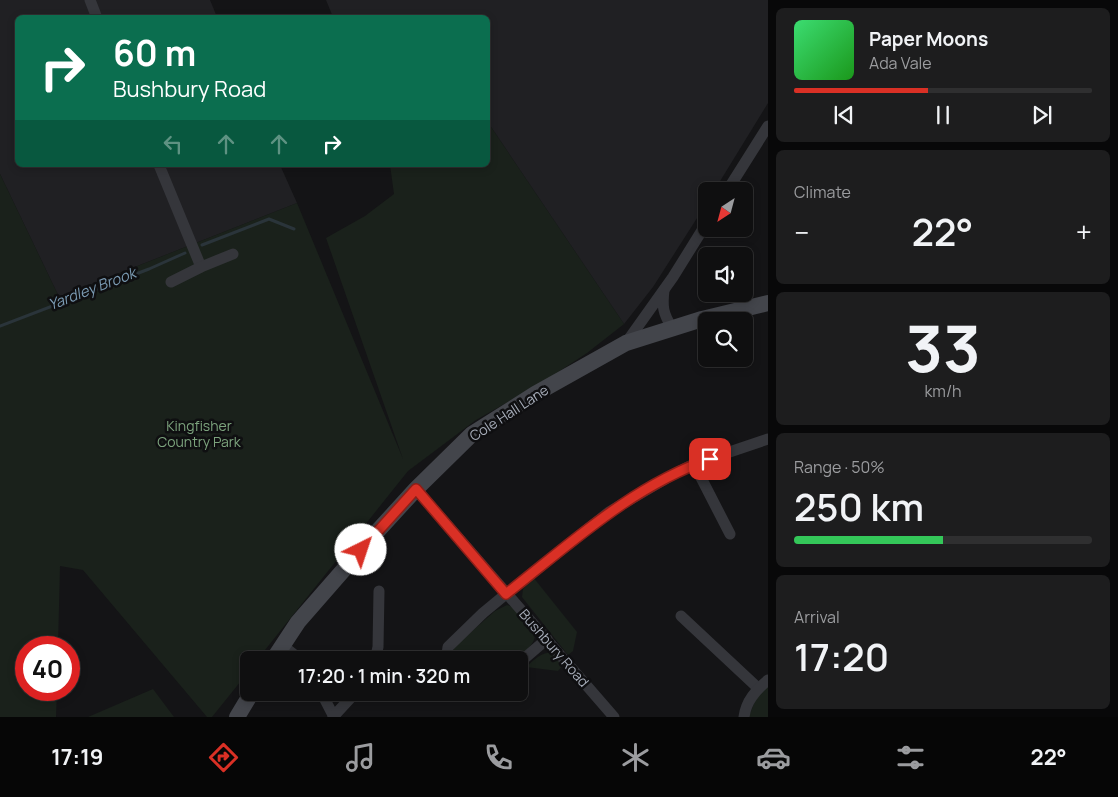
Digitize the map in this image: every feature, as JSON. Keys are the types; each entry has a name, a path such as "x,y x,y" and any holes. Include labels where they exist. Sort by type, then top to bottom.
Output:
{"street":[{"path":"90,0 96,15"},
{"path":"733,182 768,126"},
{"path":"160,167 201,267"},
{"path":"626,343 665,288 698,236"},
{"path":"171,282 233,254"},
{"path":"665,288 663,304 665,316 672,328"},
{"name":"Cole Hall Lane","path":"278,651 298,622 416,489 472,434 535,394 626,343 738,309 768,303"},
{"path":"447,651 448,647 483,613 609,512 694,464 768,439"},
{"path":"694,464 730,534"},
{"name":"Bushbury Road","path":"416,489 614,717"},
{"path":"377,651 379,591"},
{"path":"365,608 378,609"},
{"path":"681,616 758,688"},
{"path":"528,654 547,638"},
{"path":"282,645 290,651"},
{"path":"744,717 750,700 758,688 768,680"},
{"path":"237,717 247,701"},
{"path":"325,701 333,717 348,701"}],"shaded area":[{"path":"0,0 210,0 216,15 15,15 15,167 281,167 297,203 59,297 0,174"},
{"path":"326,0 768,0 768,103 720,182 698,182 698,217 653,287 624,324 490,125 490,15 332,15"}],"green space":[{"name":"Kingfisher Country Park","path":"490,125 624,324 587,353 543,382 476,420 408,471 264,651 240,651 240,682 212,717 207,717 83,570 60,566 58,636 15,636 15,701 57,701 56,717 0,717 0,174 59,297 297,203 403,459 326,238 365,216 394,194 390,167 490,167"},
{"path":"533,577 577,632 573,651 568,655 522,597 523,589"},
{"path":"507,605 513,607 535,633 535,637 528,648 524,651 453,651 454,647 495,611"},
{"path":"552,652 563,665 558,671 528,667 535,659"},
{"path":"768,686 768,717 749,717 758,696"},
{"path":"153,689 174,717 88,717"}],"waterway":[{"name":"Yardley Brook","path":"202,245 269,219 294,229"},
{"name":"Yardley Brook","path":"0,326 149,269 185,253"}],"route":[{"path":"361,550 416,489 506,594 609,512 672,475 694,464 710,459"}]}
